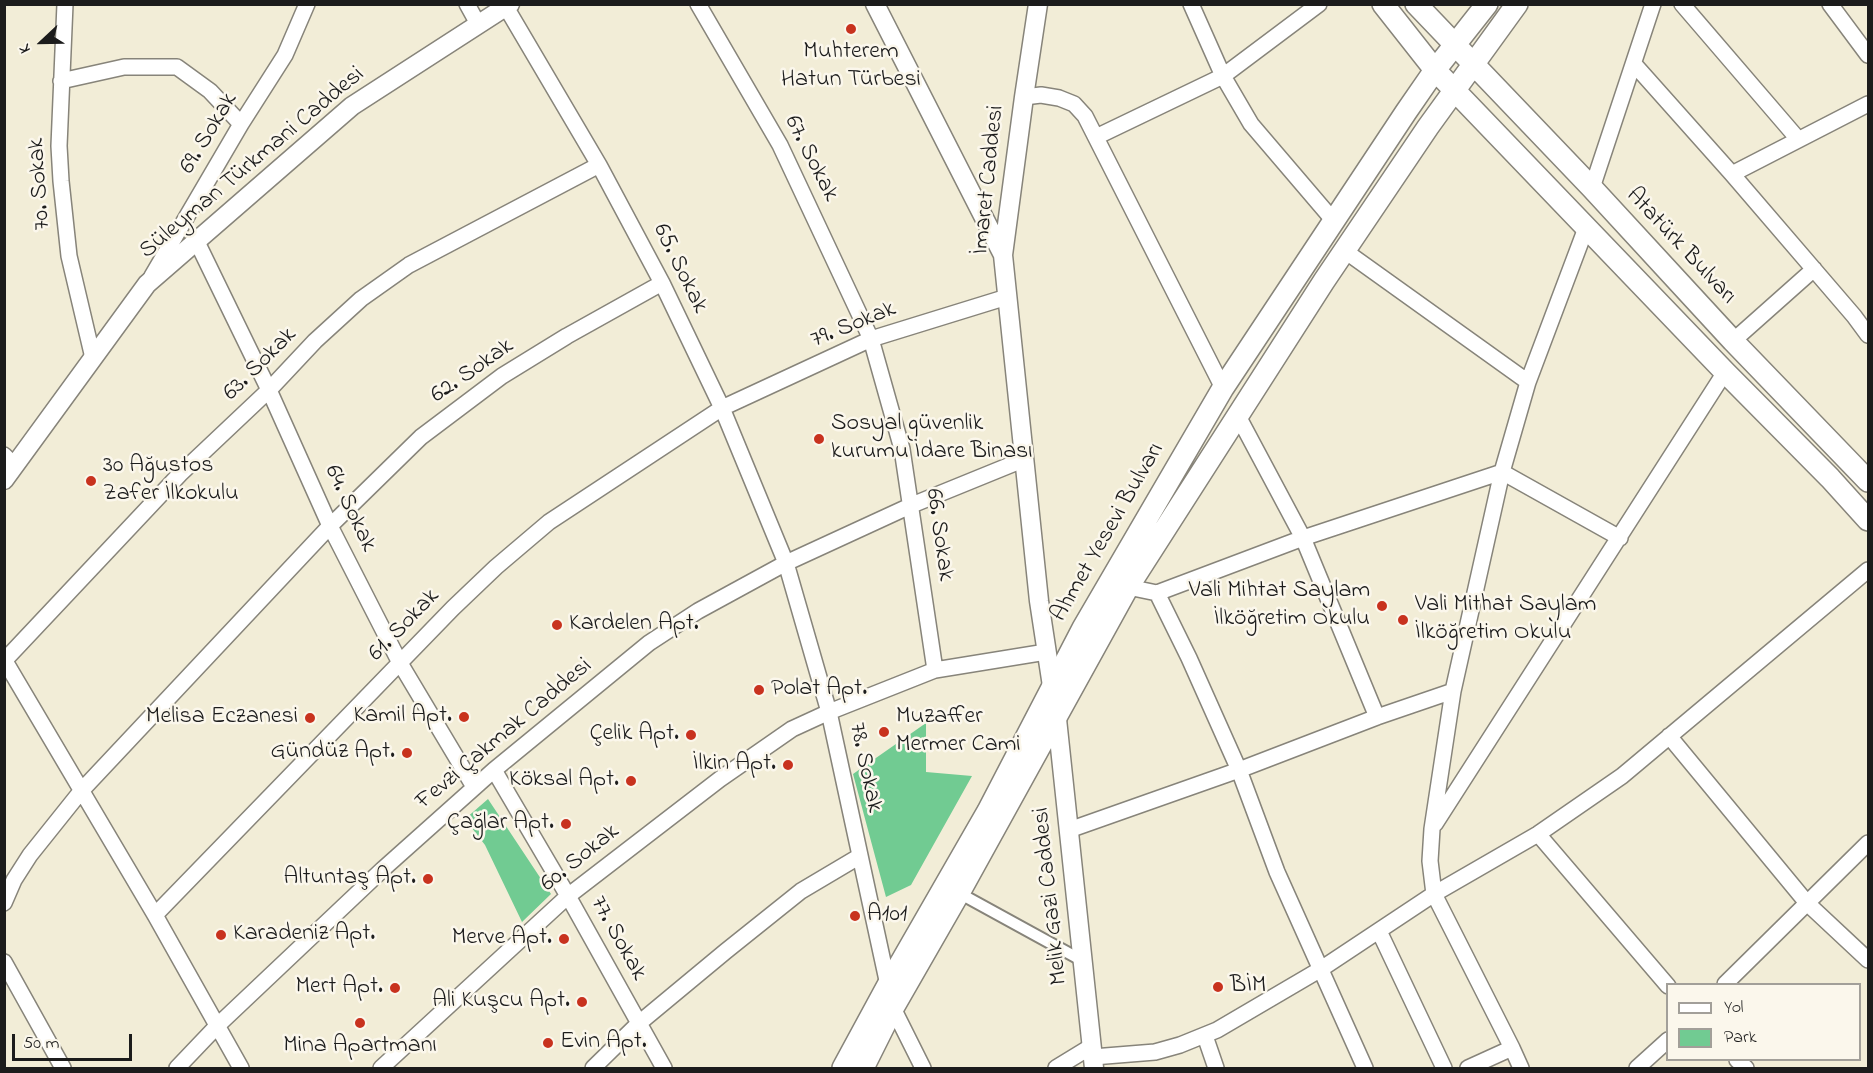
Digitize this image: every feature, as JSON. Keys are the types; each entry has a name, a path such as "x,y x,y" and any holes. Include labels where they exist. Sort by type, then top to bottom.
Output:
{"main road":[{"path":"1383,4 1454,90 1869,520"},
{"name":"Atatürk Bulvarı","path":"1416,4 1592,188 1733,341 1869,481"},
{"name":"Ahmet Yesevi Bulvarı","path":"843,1068 988,811 1083,628 1223,388 1436,70 1487,4"},
{"name":"Ahmet Yesevi Bulvarı","path":"863,1068 893,1008 1128,587 1324,281 1454,90 1517,4"}],"street":[{"name":"70. Sokak","path":"65,4 59,146 69,256 93,358"},
{"name":"69. Sokak","path":"147,284 241,124 285,55 307,4"},
{"path":"467,4 478,24"},
{"name":"67. Sokak","path":"698,4 780,145 871,339"},
{"path":"875,4 1003,255"},
{"name":"İmaret Caddesi","path":"1038,4 1023,97 1003,255 1046,652 1056,719"},
{"path":"1191,4 1223,76 1251,124 1334,220"},
{"path":"1096,137 1223,76 1319,4"},
{"path":"1592,188 1653,4"},
{"path":"1682,4 1798,139"},
{"path":"1830,4 1869,55"},
{"name":"Süleyman Türkmani Caddesi","path":"8,467 147,284 352,106 508,6"},
{"name":"65. Sokak","path":"508,6 599,165 662,283 722,408 786,563"},
{"path":"1634,64 1732,174 1869,335"},
{"path":"61,81 124,67 177,67 210,91 241,124"},
{"path":"1023,97 1041,95 1059,98 1074,104 1085,116 1223,388"},
{"path":"1732,174 1869,104"},
{"name":"63. Sokak","path":"5,661 180,474 361,299 410,265 599,165"},
{"path":"1521,1068 1434,894 1430,861 1432,830 1453,691 1502,472 1528,382 1586,228"},
{"name":"64. Sokak","path":"197,242 269,390 330,526 400,663 474,787"},
{"path":"1345,251 1528,382"},
{"path":"1733,341 1814,269"},
{"name":"62. Sokak","path":"4,903 14,880 30,855 82,790 330,526 422,437 501,376 662,283"},
{"name":"79. Sokak","path":"722,408 871,339 1007,297"},
{"name":"66. Sokak","path":"871,339 903,449 935,670"},
{"path":"1432,830 1725,372"},
{"name":"61. Sokak","path":"155,915 488,575 549,522 722,408"},
{"path":"1238,416 1303,538 1377,717"},
{"name":"Fevzi Çakmak Caddesi","path":"177,1068 217,1026 382,870 474,787 649,643 698,610 786,563 912,506 1025,459"},
{"path":"1128,587 1157,593 1303,538 1502,472 1620,538"},
{"name":"78. Sokak","path":"786,563 830,712 888,985"},
{"path":"1056,1068 1093,1057 1155,1052 1205,1036 1321,969 1434,894 1538,834 1622,776 1869,570"},
{"path":"1157,593 1239,770 1276,872 1365,1068"},
{"name":"60. Sokak","path":"381,1068 568,896 720,779 792,729 935,670 1046,652"},
{"path":"5,661 155,915 241,1068"},
{"path":"1069,830 1453,691"},
{"name":"Melik Gazi Caddesi","path":"1056,719 1093,1057"},
{"path":"1669,736 1807,903 1869,960"},
{"name":"77. Sokak","path":"494,770 568,896 664,1068"},
{"path":"1538,834 1666,984"},
{"path":"1726,983 1869,843"},
{"path":"593,1068 638,1024 801,891 860,856"},
{"path":"959,893 1083,961"},
{"path":"1379,931 1444,1068"},
{"path":"4,963 63,1068"},
{"path":"893,1008 923,1068"},
{"path":"1205,1036 1216,1068"},
{"path":"1637,1068 1666,1042"},
{"path":"1468,1068 1512,1048"}],"green space":[{"path":"926,723 926,772 972,776 911,885 886,897 853,774"},
{"path":"488,799 551,894 522,922 485,845 465,819"}],"place":[{"name":"Muhterem Hatun Türbesi","path":"851,29"},
{"name":"Sosyal güvenlik kurumu İdare Binası","path":"819,439"},
{"name":"30 Ağustos Zafer İlkokulu","path":"91,481"},
{"name":"Vali Mihtat Saylam İlköğretim Okulu","path":"1382,606"},
{"name":"Vali Mithat Saylam İlköğretim Okulu","path":"1403,620"},
{"name":"Kardelen Apt.","path":"557,625"},
{"name":"Polat Apt.","path":"759,690"},
{"name":"Kamil Apt.","path":"464,717"},
{"name":"Melisa Eczanesi","path":"310,718"},
{"name":"Muzaffer Mermer Cami","path":"884,732"},
{"name":"Çelik Apt.","path":"691,735"},
{"name":"Gündüz Apt.","path":"407,753"},
{"name":"İlkin Apt.","path":"788,765"},
{"name":"Köksal Apt.","path":"631,781"},
{"name":"Çağlar Apt.","path":"566,824"},
{"name":"Altuntaş Apt.","path":"428,879"},
{"name":"A101","path":"855,916"},
{"name":"Karadeniz Apt.","path":"221,935"},
{"name":"Merve Apt.","path":"564,939"},
{"name":"BİM","path":"1218,987"},
{"name":"Mert Apt.","path":"395,988"},
{"name":"Ali Kuşcu Apt.","path":"582,1002"},
{"name":"Mina Apartmanı","path":"360,1023"},
{"name":"Evin Apt.","path":"548,1043"}]}
